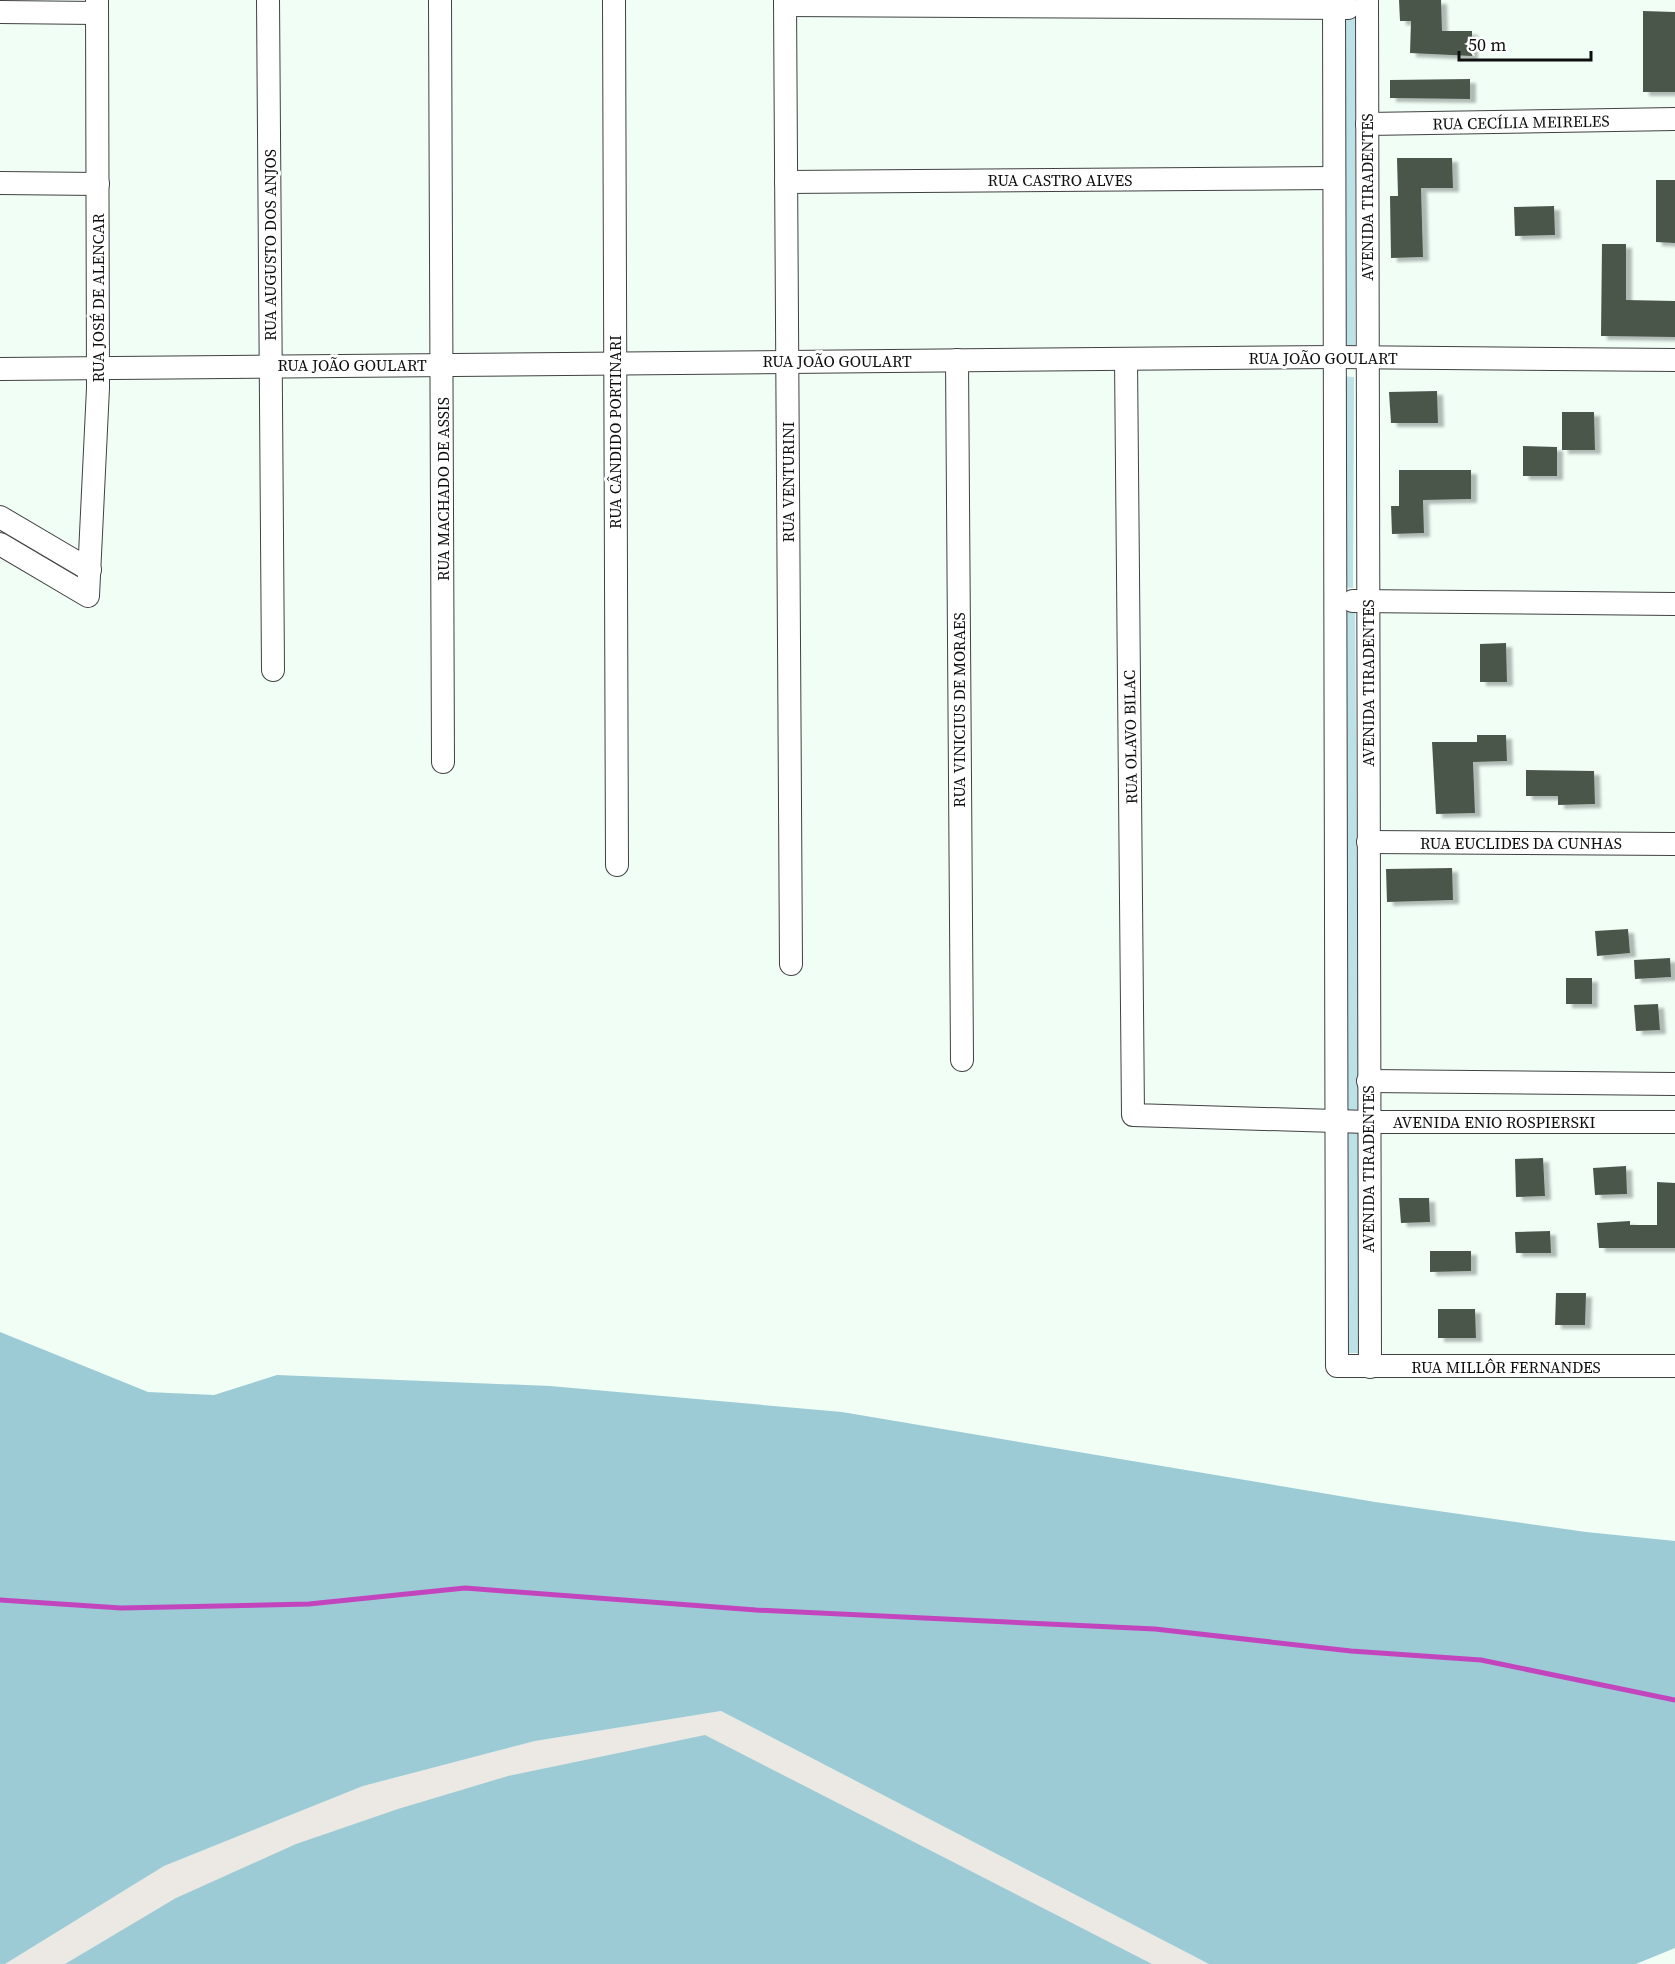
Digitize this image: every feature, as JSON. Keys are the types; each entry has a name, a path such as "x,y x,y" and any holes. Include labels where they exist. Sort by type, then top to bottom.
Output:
{"street":[{"name":"RUA AUGUSTO DOS ANJOS","path":"268,0 273,670"},
{"name":"RUA MACHADO DE ASSIS","path":"440,0 443,762"},
{"name":"RUA CÂNDIDO PORTINARI","path":"614,0 617,865"},
{"path":"785,2 1367,4"},
{"name":"RUA VENTURINI","path":"785,2 791,964"},
{"name":"AVENIDA TIRADENTES","path":"1334,4 1337,1366"},
{"name":"AVENIDA TIRADENTES","path":"1367,4 1370,1367"},
{"path":"0,12 97,7"},
{"name":"RUA JOSÉ DE ALENCAR","path":"0,544 88,596 98,367 97,7"},
{"name":"RUA CECÍLIA MEIRELES","path":"1367,124 1675,119"},
{"name":"RUA CASTRO ALVES","path":"786,182 1334,178"},
{"path":"0,183 98,184"},
{"name":"RUA JOÃO GOULART","path":"0,369 1335,357 1675,360"},
{"name":"RUA OLAVO BILAC","path":"1126,359 1133,1115"},
{"name":"RUA VINICIUS DE MORAES","path":"957,360 962,1060"},
{"path":"0,517 90,570"},
{"path":"1335,600 1675,604"},
{"name":"RUA EUCLIDES DA CUNHAS","path":"1368,842 1675,844"},
{"path":"1368,1081 1675,1083"},
{"name":"AVENIDA ENIO ROSPIERSKI","path":"1133,1115 1368,1122 1675,1122"},
{"name":"RUA MILLÔR FERNANDES","path":"1337,1366 1675,1366"}],"shaded area":[{"path":"1340,15 1355,15 1355,349 1339,349"},
{"path":"1340,376 1354,377 1353,588 1340,587"},
{"path":"1340,610 1355,610 1359,1114 1344,1113"},
{"path":"1348,1129 1360,1129 1362,1353 1348,1353"},
{"path":"0,1332 148,1392 214,1395 277,1375 550,1386 842,1412 1375,1502 1586,1532 1675,1541 1675,1948 1636,1964 1209,1964 721,1711 535,1741 363,1786 164,1866 5,1964 0,1964"},
{"path":"721,1711 1209,1964 5,1964 164,1866 363,1786 535,1741"},
{"path":"705,1735 1152,1964 65,1964 176,1898 296,1844 398,1809 508,1776"}],"building":[{"path":"1399,0 1441,0 1442,31 1472,31 1472,56 1410,53 1411,21 1400,21"},
{"path":"1643,11 1675,12 1675,92 1643,92"},
{"path":"1470,79 1470,99 1390,98 1390,80"},
{"path":"1397,158 1452,158 1453,188 1421,188 1423,257 1391,258 1390,196 1398,196"},
{"path":"1656,180 1675,180 1675,243 1656,242"},
{"path":"1554,206 1555,235 1515,236 1514,207"},
{"path":"1602,244 1626,244 1626,300 1675,301 1675,337 1601,336"},
{"path":"1437,391 1438,423 1391,423 1389,392"},
{"path":"1562,412 1594,412 1595,450 1562,450"},
{"path":"1523,446 1557,447 1557,476 1523,476"},
{"path":"1399,470 1471,470 1471,499 1423,500 1424,533 1392,534 1391,506 1399,506"},
{"path":"1506,643 1507,682 1480,682 1480,644"},
{"path":"1477,735 1506,735 1507,761 1473,762 1475,813 1436,814 1432,742 1477,742"},
{"path":"1526,770 1594,771 1595,804 1558,805 1558,796 1526,796"},
{"path":"1452,868 1453,900 1387,902 1386,869"},
{"path":"1628,929 1630,953 1597,956 1595,931"},
{"path":"1670,958 1671,977 1635,979 1634,960"},
{"path":"1566,978 1592,978 1592,1004 1566,1004"},
{"path":"1658,1004 1660,1030 1636,1031 1634,1005"},
{"path":"1543,1158 1545,1196 1516,1197 1515,1159"},
{"path":"1626,1166 1627,1194 1595,1195 1593,1168"},
{"path":"1657,1182 1675,1183 1675,1248 1599,1248 1597,1223 1630,1221 1630,1225 1657,1225"},
{"path":"1399,1198 1429,1198 1430,1222 1401,1223"},
{"path":"1550,1231 1551,1253 1516,1253 1515,1232"},
{"path":"1430,1251 1471,1251 1471,1271 1430,1272"},
{"path":"1556,1293 1586,1293 1585,1325 1555,1325"},
{"path":"1438,1309 1475,1309 1476,1338 1438,1338"}],"waterway":[{"path":"0,1600 121,1608 309,1604 465,1588 756,1610 1155,1629 1351,1651 1481,1660 1675,1700"}]}
